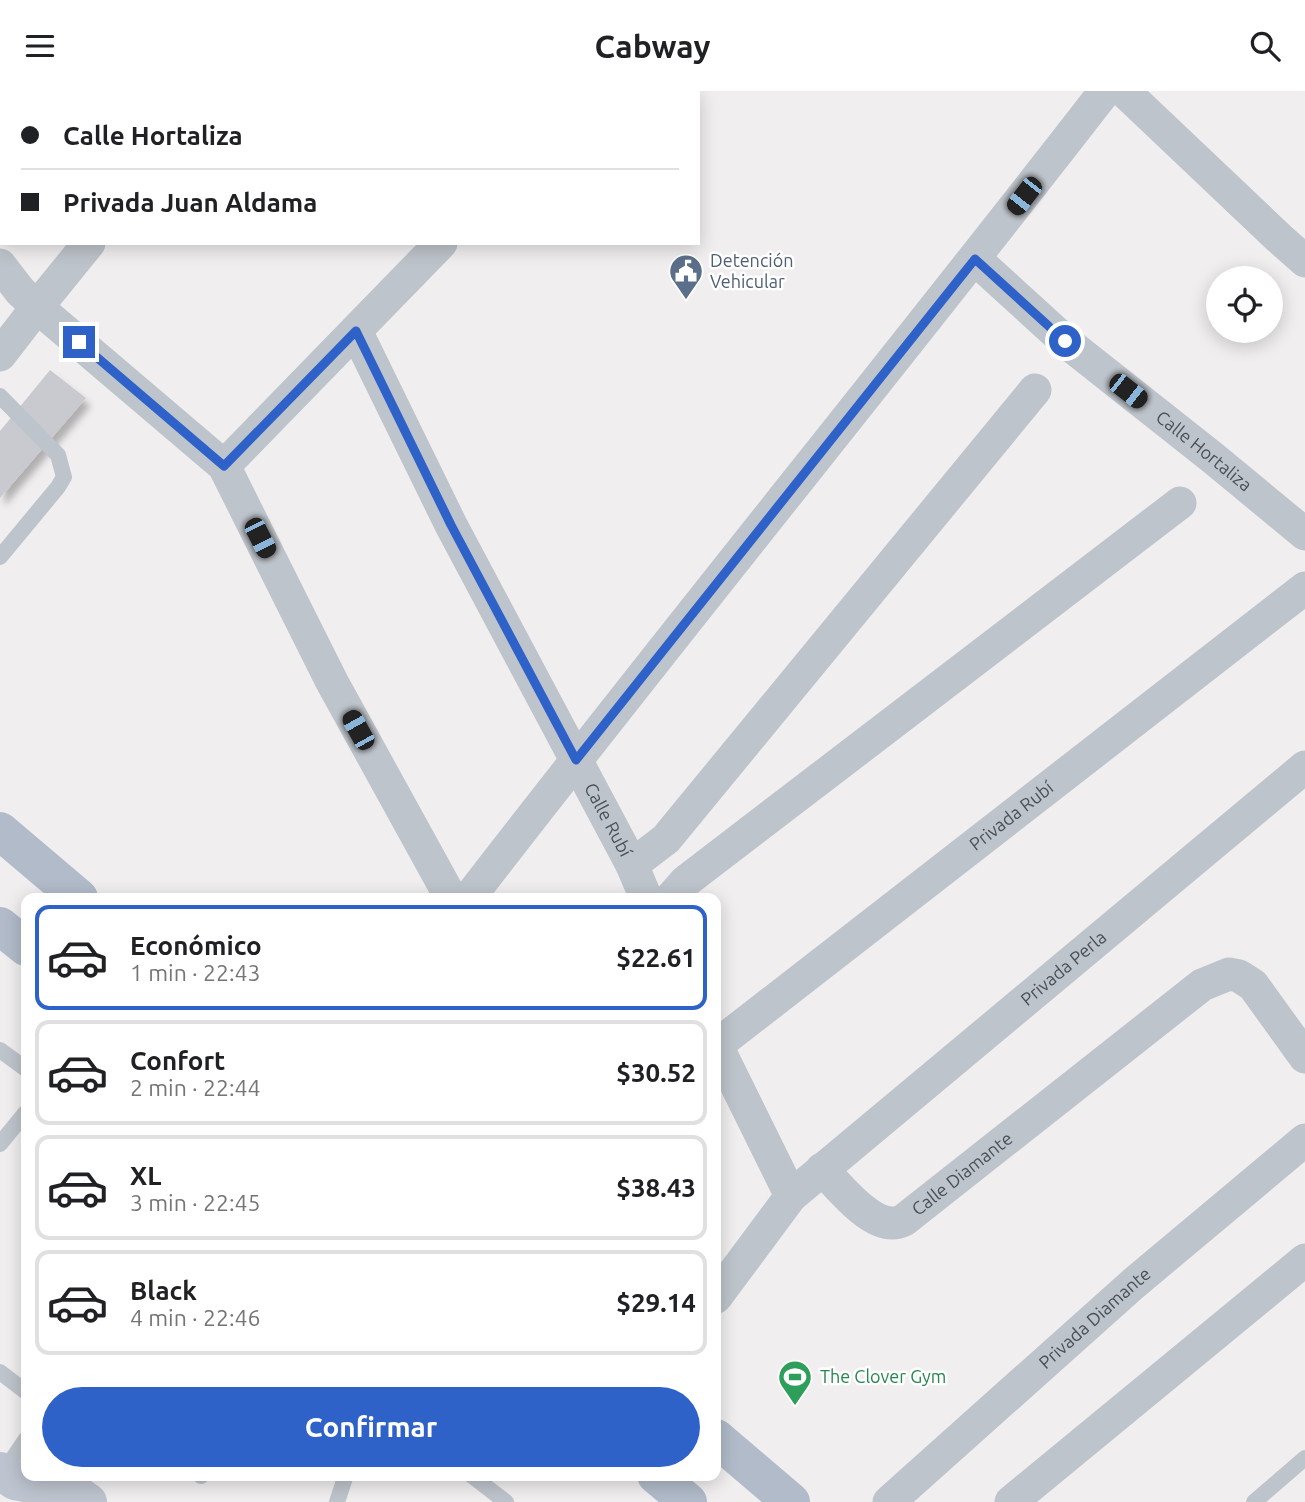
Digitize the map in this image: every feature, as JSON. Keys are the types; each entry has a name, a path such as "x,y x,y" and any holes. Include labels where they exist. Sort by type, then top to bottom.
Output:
{"main road":[{"path":"0,831 73,893"},
{"path":"0,926 21,943"},
{"path":"721,1441 791,1502"},
{"path":"663,1481 688,1502"},
{"path":"12,1482 78,1493"}],"street":[{"path":"473,893 975,259 1104,91"},
{"path":"1125,91 1305,261"},
{"path":"0,355 87,245"},
{"path":"224,466 439,245"},
{"name":"Calle Hortaliza","path":"975,259 1065,341 1305,534"},
{"path":"0,265 20,291 37,307 224,466 332,682 448,893"},
{"name":"Calle Rubí","path":"356,331 451,525 632,865 644,893"},
{"path":"632,865 666,839 1035,390"},
{"path":"675,893 686,881 1180,503"},
{"name":"Privada Rubí","path":"721,1041 1305,588"},
{"name":"Privada Perla","path":"822,1169 1305,767"},
{"name":"Calle Diamante","path":"822,1169 868,1215 893,1224 904,1220 1202,985 1228,974 1239,975 1253,985 1305,1057"},
{"path":"721,1055 791,1196"},
{"name":"Privada Diamante","path":"889,1502 1133,1284 1305,1140"},
{"path":"721,1290 791,1196 822,1169"},
{"path":"1011,1502 1305,1260"}],"lane":[{"path":"0,396 58,455 64,477 0,557"},
{"path":"0,1050 21,1065"},
{"path":"0,1144 21,1118"},
{"path":"0,1372 21,1388"},
{"path":"12,1482 21,1454"},
{"path":"1254,1502 1305,1458"},
{"path":"337,1502 344,1481"},
{"path":"479,1481 506,1502"}],"building":[{"path":"50,370 86,398 0,498 0,431"}],"place":[{"name":"Detención Vehicular","path":"686,301"},
{"name":"The Clover Gym","path":"795,1407"}],"route":[{"path":"79,342 224,466 356,331 451,525 576,760 975,259 1065,341"}]}
